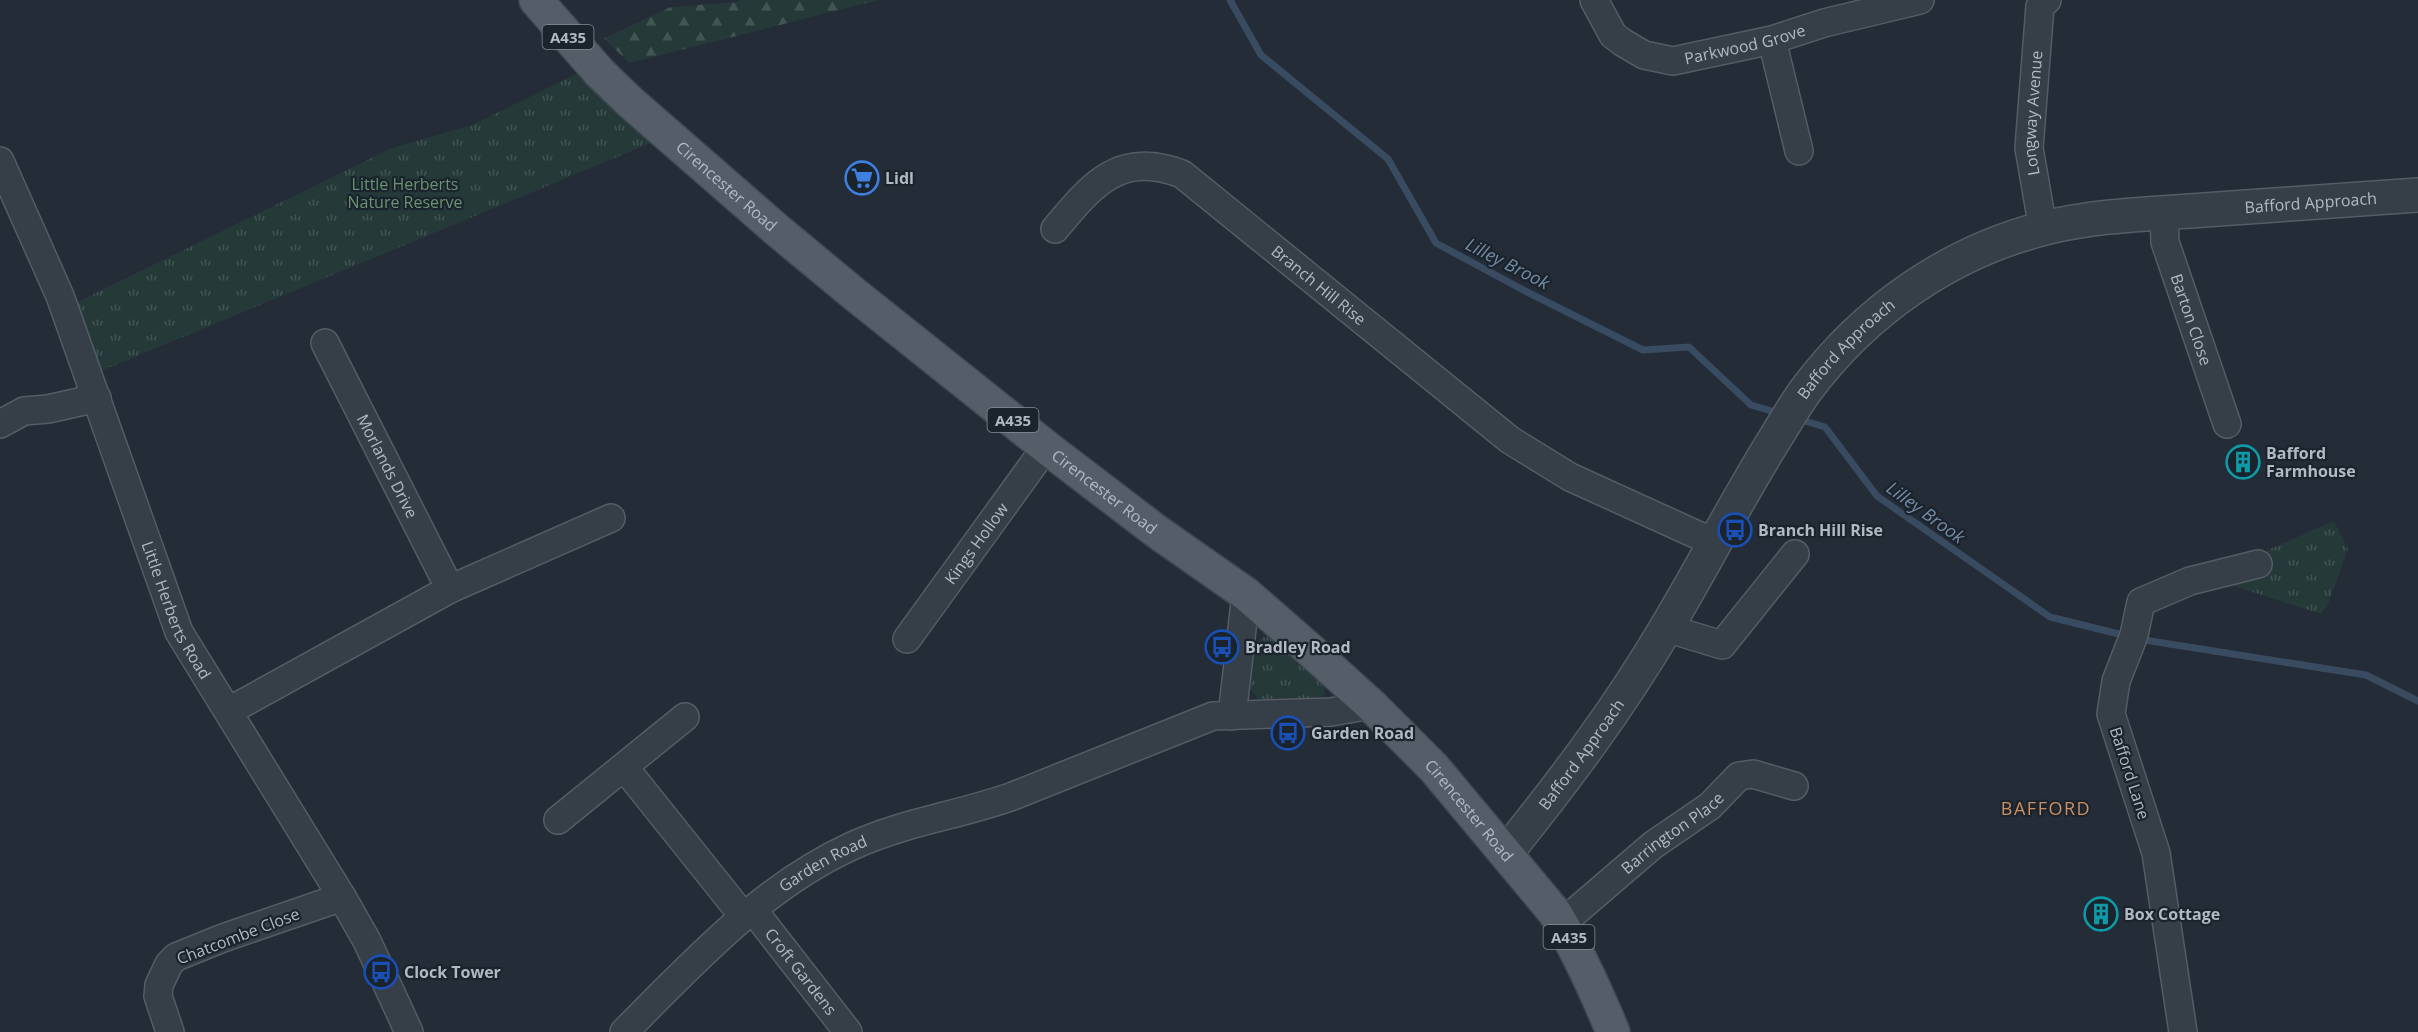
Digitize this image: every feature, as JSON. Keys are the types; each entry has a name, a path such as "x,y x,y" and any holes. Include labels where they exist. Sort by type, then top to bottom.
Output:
{"main road":[{"name":"Cirencester Road","path":"536,0 600,73 659,128 853,293 1046,447 1156,531 1246,594 1371,705 1434,768 1562,924 1595,989 1612,1032"}],"street":[{"name":"Parkwood Grove","path":"1594,0 1613,35 1631,48 1659,59 1673,61 1772,40 1824,23 1920,0"},
{"name":"Longway Avenue","path":"2040,2 2030,148 2043,228"},
{"path":"1772,40 1799,151"},
{"name":"Little Herberts Road","path":"0,161 60,296 179,632 342,897 367,941 409,1032"},
{"name":"Branch Hill Rise","path":"1055,229 1088,190 1102,178 1114,172 1127,167 1148,166 1169,169 1182,174 1510,440 1570,477 1715,543"},
{"name":"Bafford Approach","path":"1506,853 1561,784 1611,715 1666,628 1758,465 1804,392 1852,337 1909,290 1973,254 2043,228 2087,219 2418,195"},
{"name":"Barton Close","path":"2164,213 2165,242 2227,424"},
{"name":"Morlands Drive","path":"325,343 450,589"},
{"path":"0,424 24,411 48,409 98,398"},
{"name":"Kings Hollow","path":"907,639 1046,447"},
{"path":"229,711 450,589 611,518"},
{"path":"1666,628 1722,645 1795,554"},
{"name":"Bafford Lane","path":"2183,1032 2156,853 2111,714 2116,681 2134,635 2141,602 2190,581 2258,564"},
{"path":"1246,594 1232,716 1330,712 1371,705"},
{"name":"Garden Road","path":"624,1032 707,950 748,914 795,878 852,846 884,833 985,806 1013,796 1213,716 1232,716"},
{"path":"558,820 685,717"},
{"path":"624,767 748,914"},
{"name":"Barrington Place","path":"1562,924 1653,845 1710,806 1739,776 1753,774 1794,786"},
{"name":"Chatcombe Close","path":"170,1032 158,996 159,984 169,964 176,957 223,938 342,897"},
{"name":"Croft Gardens","path":"748,914 849,1032"}],"green space":[{"path":"739,0 879,0 629,63 604,38 671,7 738,2"},
{"name":"Little Herberts Nature Reserve","path":"583,71 658,140 89,376 65,308 392,148 472,125"},
{"path":"2334,521 2348,549 2329,602 2321,614 2206,577"},
{"path":"1270,636 1325,684 1324,695 1311,703 1269,704 1258,699 1250,689 1253,645 1262,638"}],"waterway":[{"name":"Lilley Brook","path":"1230,0 1261,55 1388,159 1436,243 1643,350 1689,347 1751,405 1782,414"},
{"name":"Lilley Brook","path":"1798,419 1825,427 1877,496 2050,617 2127,636"},
{"name":"Lilley Brook","path":"2138,639 2366,675 2418,701"}],"place":[{"name":"Lidl","path":"862,178"},
{"name":"Bafford Farmhouse","path":"2243,462"},
{"name":"Branch Hill Rise","path":"1735,530"},
{"name":"Bradley Road","path":"1222,647"},
{"name":"Garden Road","path":"1288,733"},
{"name":"Box Cottage","path":"2101,914"},
{"name":"Clock Tower","path":"381,972"}],"district":[{"name":"BAFFORD","path":"2046,808"}]}
